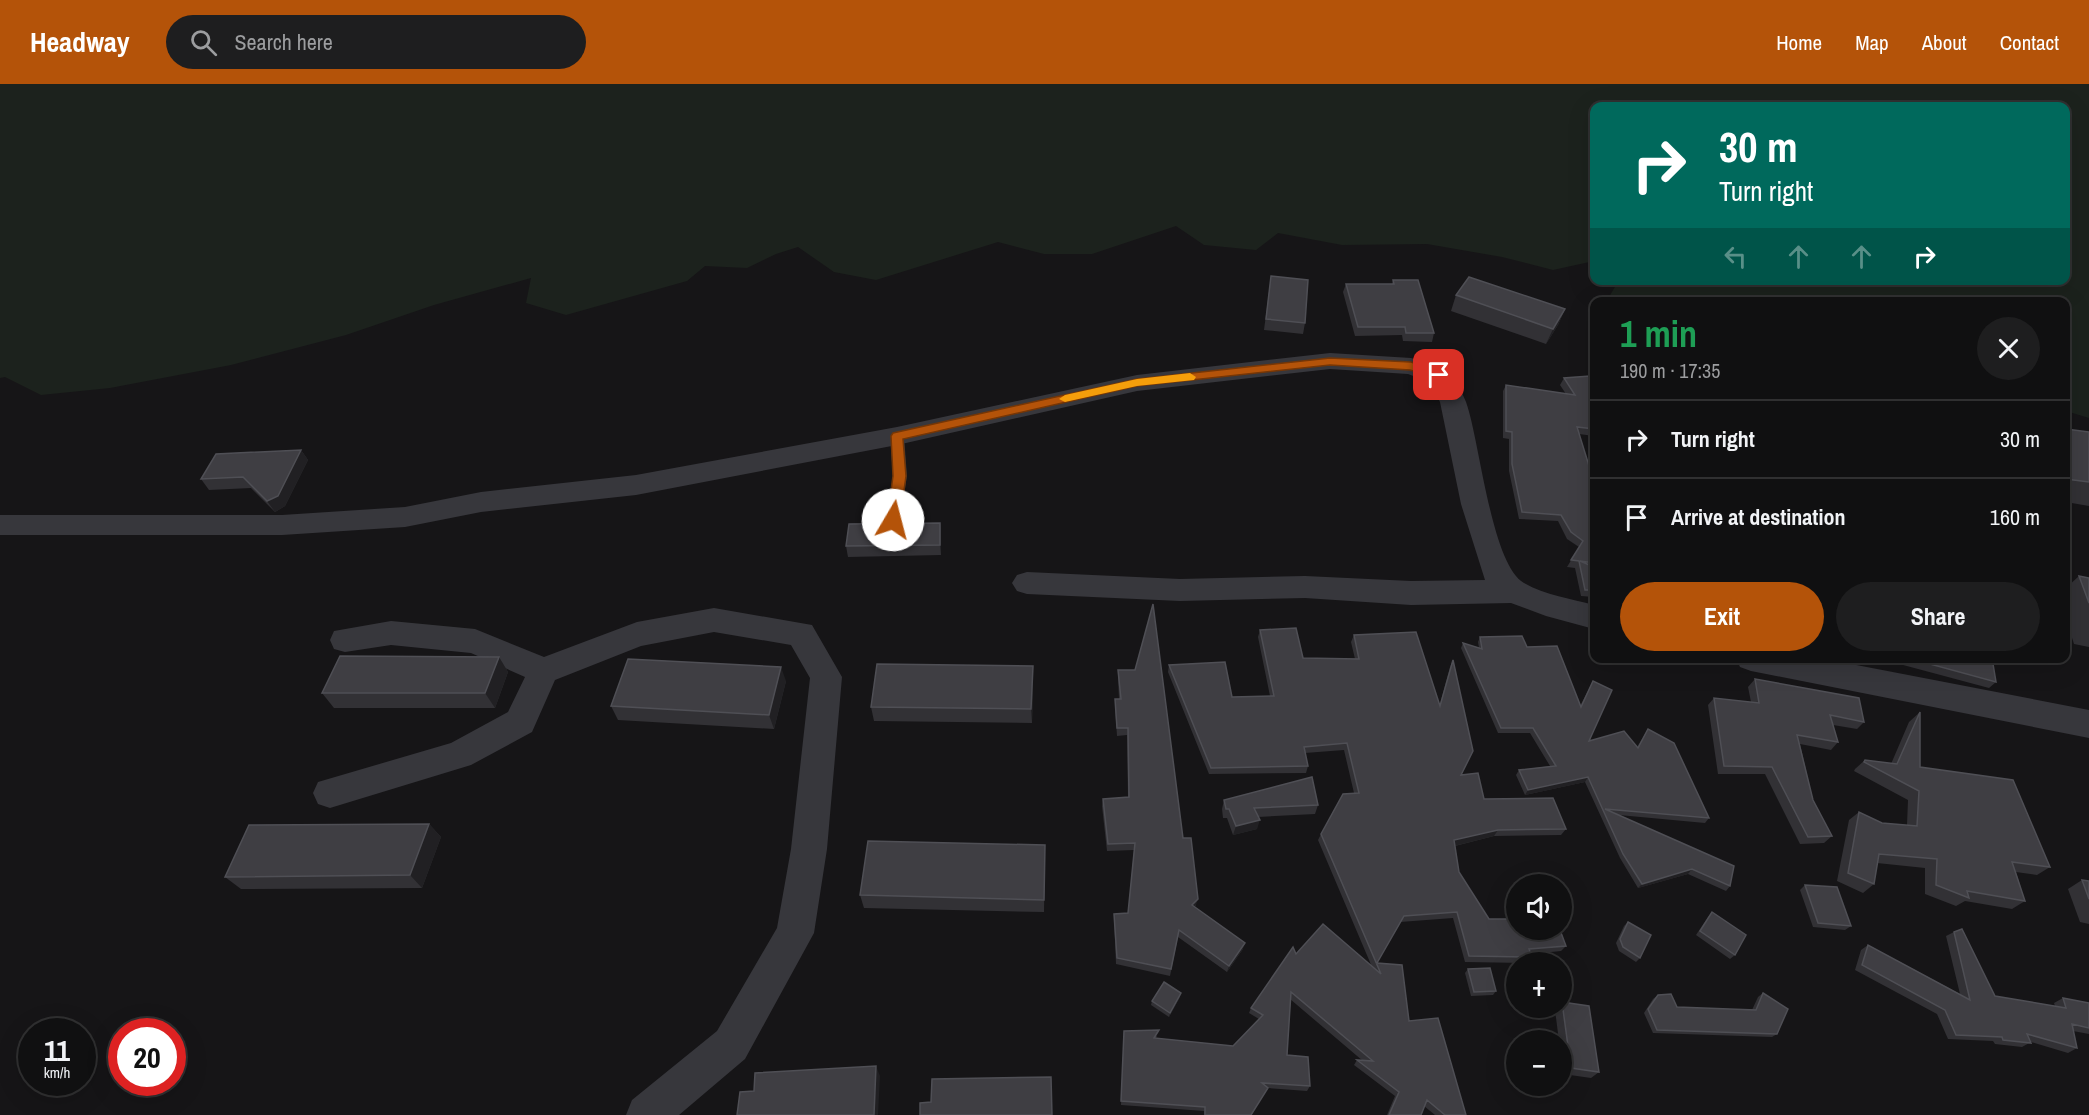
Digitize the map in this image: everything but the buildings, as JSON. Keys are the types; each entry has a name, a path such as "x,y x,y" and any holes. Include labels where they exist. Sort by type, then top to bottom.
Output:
{"street":[{"path":"0,525 282,525 405,517 481,502 636,485 897,436 1137,383 1330,361 1411,366 1439,375 1453,402 1475,504 1496,574 1513,591"},
{"path":"1027,583 1180,590 1305,587 1411,593 1513,591 1546,604 1590,616"},
{"path":"330,793 459,755 520,722 543,671 637,634 714,620 801,634 826,677 809,849 795,933 731,1045 647,1115"},
{"path":"345,640 391,633 475,641 543,671"},
{"path":"1777,663 2089,724"}],"lane":[{"path":"893,520 900,476 897,436"}],"shaded area":[{"path":"0,84 2089,84 2089,418 2070,412 2070,297 1609,297 1616,285 2070,285 2070,102 1590,102 1590,262 1553,270 1502,257 1427,244 1342,245 1278,233 1256,250 1204,245 1176,226 1092,254 1044,254 998,242 876,280 834,272 798,247 776,254 747,268 705,266 687,281 566,315 526,303 531,278 434,305 346,335 231,365 110,388 41,395 5,377 0,378"}],"slow traffic":[{"path":"1065,399 1137,383 1190,377"}],"route":[{"path":"893,520 897,509 900,476 897,461 897,436 1137,383 1330,361 1411,366 1439,375"}]}
